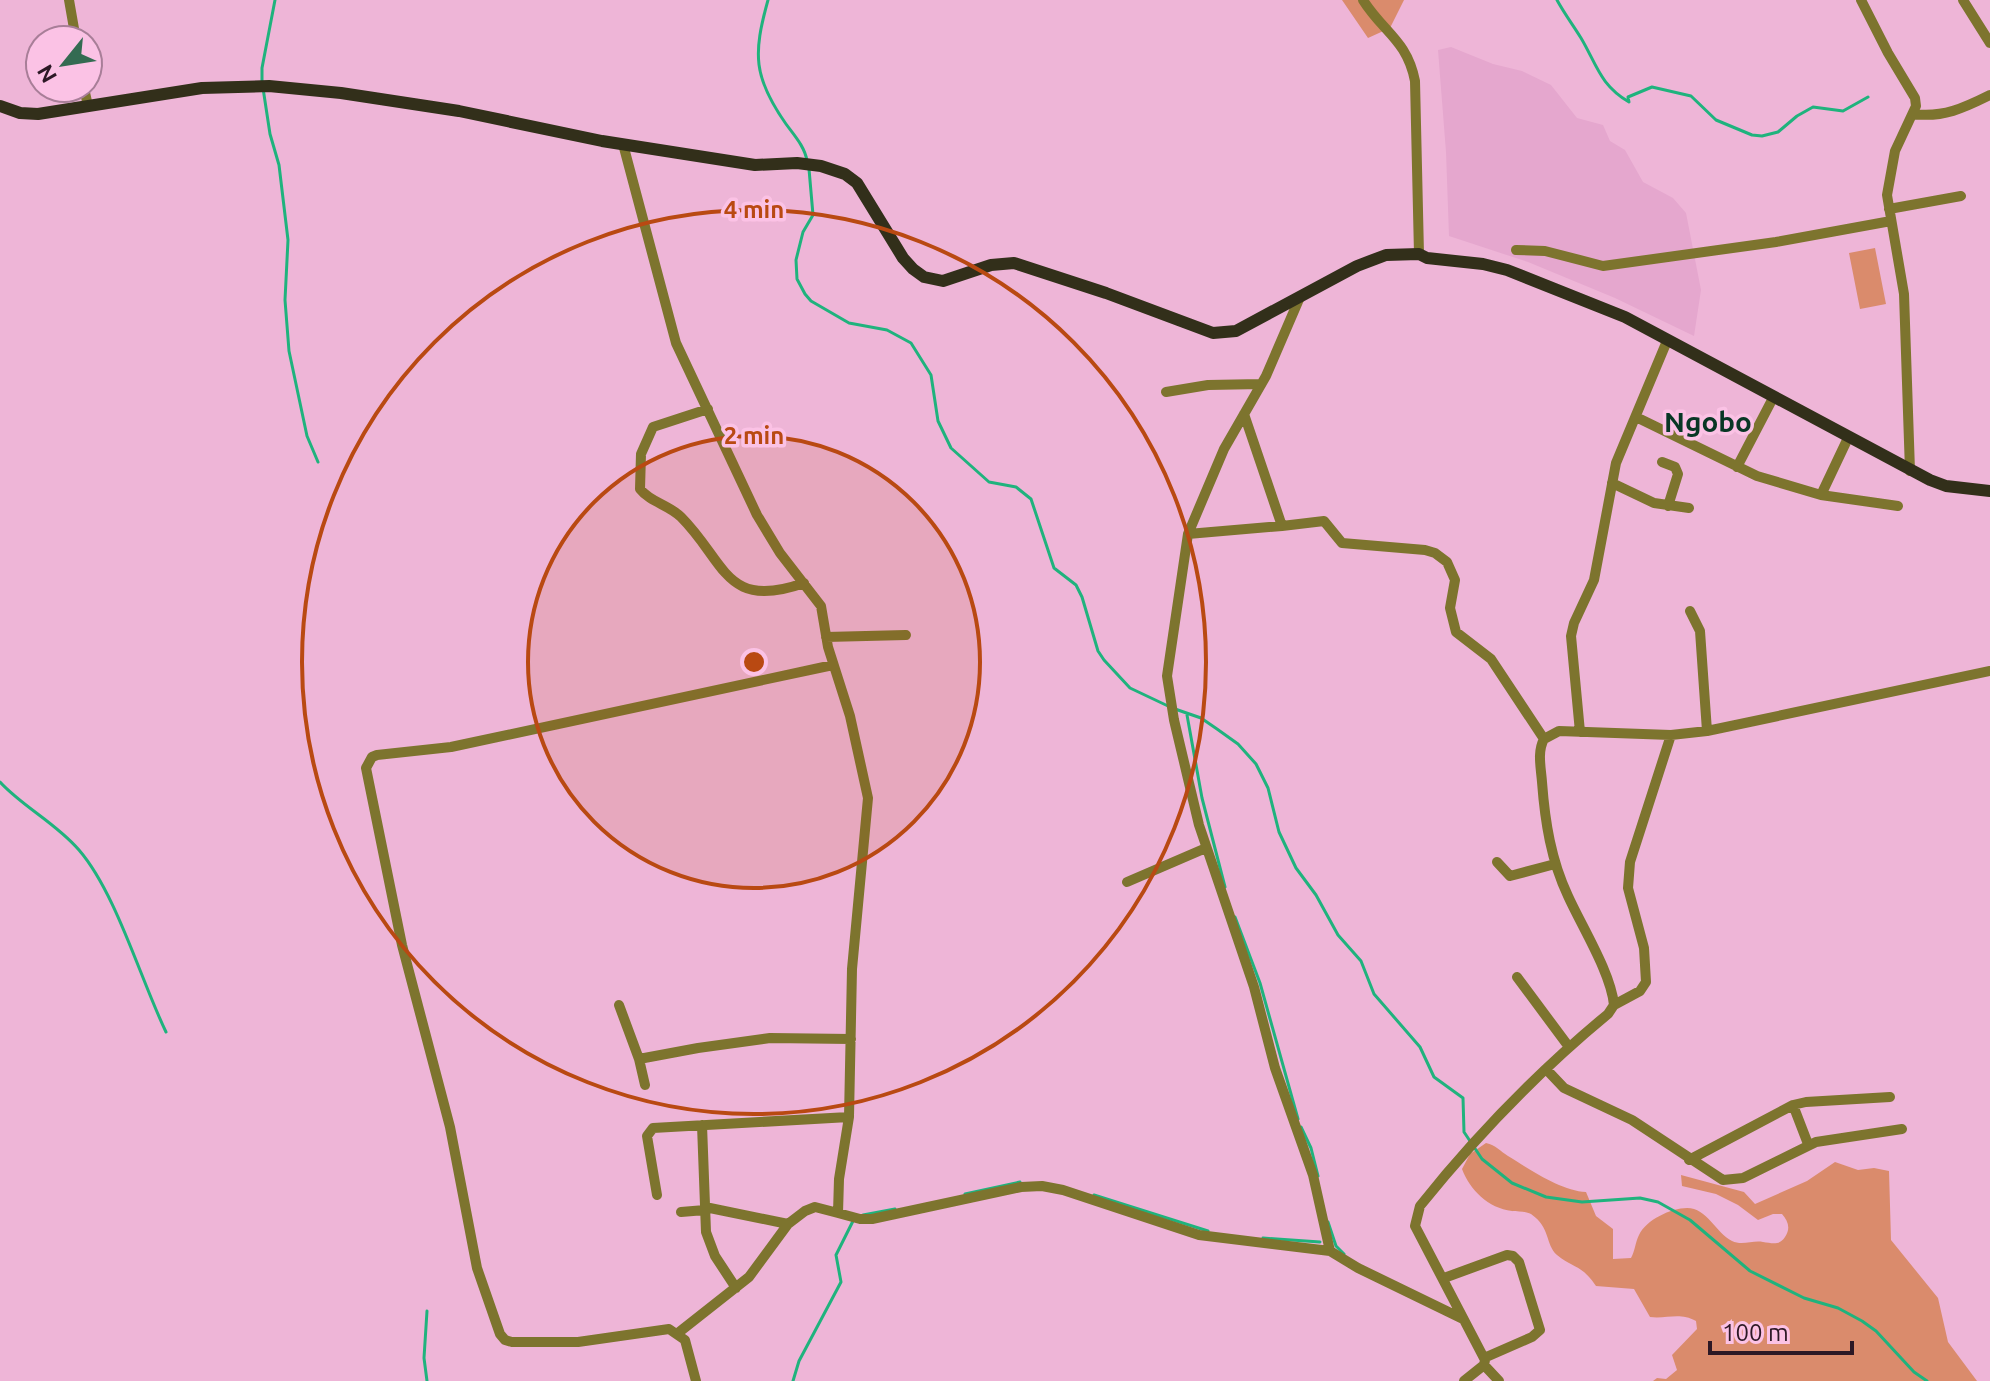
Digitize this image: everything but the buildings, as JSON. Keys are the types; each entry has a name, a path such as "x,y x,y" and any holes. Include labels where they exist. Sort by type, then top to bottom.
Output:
{"main road":[{"path":"0,106 30,114 202,88 263,85 459,111 623,144 755,165 797,163 821,166 853,178 903,258 913,269 935,280 959,277 999,263 1014,263 1092,288 1204,331 1224,334 1236,331 1369,260 1386,255 1419,254 1427,258 1483,264 1545,283 1625,317 1910,471 1946,486 1990,491"}],"street":[{"path":"69,0 73,24"},
{"path":"1363,0 1376,20 1399,41 1412,65 1415,81 1419,254"},
{"path":"1861,0 1915,98 1916,106 1895,151 1888,182 1890,215 1904,294 1910,471"},
{"path":"1963,0 1990,43"},
{"path":"1913,114 1938,116 1990,95"},
{"path":"623,144 670,328 757,515 780,553 821,606 826,637 850,716 868,798 852,969 849,1117 839,1179 838,1213"},
{"path":"1516,250 1545,251 1603,266 1776,242 1961,196"},
{"path":"1300,297 1261,384 1224,449 1188,534 1168,663 1168,688 1206,848 1254,987 1275,1068 1313,1175 1330,1251"},
{"path":"1580,732 1571,636 1594,580 1616,463 1667,341"},
{"path":"1166,392 1208,385 1261,384"},
{"path":"1737,467 1773,398"},
{"path":"708,409 653,427 641,454 638,481 641,492 682,518 724,572 745,588 773,593 804,583"},
{"path":"1244,414 1282,526"},
{"path":"1636,417 1737,467 1785,486 1821,495 1898,506"},
{"path":"1821,495 1848,438"},
{"path":"1662,462 1675,467 1678,474 1668,506"},
{"path":"1612,483 1654,503 1689,508"},
{"path":"1188,534 1322,521 1342,543 1425,550 1442,557 1455,580 1450,608 1456,632 1491,659 1544,739"},
{"path":"1690,611 1700,631 1707,731"},
{"path":"826,637 906,635"},
{"path":"696,1381 688,1347 678,1333 660,1328 578,1342 512,1342 500,1334 477,1268 450,1127 402,945 366,768 372,757 377,755 451,747 833,665"},
{"path":"1614,1005 1610,983 1555,864 1543,794 1540,754 1544,739 1559,731 1671,735 1707,731 1990,671"},
{"path":"1499,1381 1484,1362 1414,1221 1420,1206 1465,1150 1614,1005 1640,991 1647,978 1644,948 1628,888 1630,862 1671,735"},
{"path":"1127,882 1206,848"},
{"path":"1497,862 1510,876 1555,864"},
{"path":"1517,977 1569,1047"},
{"path":"619,1005 645,1085"},
{"path":"639,1059 770,1038 851,1039"},
{"path":"1546,1069 1564,1088 1632,1120 1723,1180 1743,1178 1808,1144 1902,1129"},
{"path":"1689,1160 1793,1105 1890,1097"},
{"path":"1793,1105 1808,1144"},
{"path":"657,1195 647,1132 653,1128 849,1117"},
{"path":"702,1125 709,1243 736,1288"},
{"path":"678,1333 758,1268 788,1224 815,1207 856,1218 882,1217 1021,1187 1042,1186 1110,1204 1199,1235 1330,1251 1463,1319"},
{"path":"681,1212 705,1209 788,1224"},
{"path":"1444,1278 1507,1255 1513,1256 1519,1262 1540,1330 1484,1362 1464,1381"}],"shaded area":[{"path":"1342,0 1404,0 1390,28 1368,38"},
{"path":"1451,47 1493,64 1522,71 1551,85 1577,118 1603,125 1610,141 1625,150 1643,182 1673,198 1686,213 1701,290 1694,336 1615,298 1528,262 1449,236 1438,50"},
{"path":"1875,248 1886,304 1860,309 1849,253"},
{"path":"1486,1143 1556,1184 1586,1192 1596,1216 1613,1229 1613,1259 1631,1258 1639,1235 1647,1224 1667,1213 1687,1208 1706,1216 1726,1237 1736,1242 1775,1243 1785,1237 1788,1225 1782,1214 1758,1220 1716,1194 1682,1186 1681,1175 1744,1192 1755,1204 1807,1181 1835,1162 1858,1170 1874,1168 1889,1171 1891,1240 1938,1298 1948,1342 1977,1381 1653,1381 1666,1379 1677,1370 1672,1355 1697,1329 1696,1321 1679,1316 1650,1317 1634,1289 1596,1286 1582,1270 1557,1255 1542,1225 1531,1214 1503,1209 1481,1197 1462,1169 1470,1154"}],"waterway":[{"path":"262,81 275,0"},
{"path":"768,0 758,51 762,78 775,107 802,146 807,161"},
{"path":"1557,0 1605,81 1629,102 1628,97 1652,87 1691,96 1716,120 1762,136 1778,132 1813,107 1843,111 1868,97"},
{"path":"263,88 270,134 279,165 288,240 285,300 289,351 307,436 318,462"},
{"path":"809,169 813,215 803,232 796,260 797,279 805,294 811,301 849,323 887,330 911,343 931,375 938,421 951,448 989,482 1016,487 1031,499 1054,568 1076,585 1082,597 1098,651 1130,688 1168,706"},
{"path":"1175,709 1201,718 1238,744 1256,764 1268,788 1279,832 1296,868 1316,895 1338,935 1361,961 1374,994 1420,1047 1434,1077 1463,1098 1464,1132 1482,1159 1512,1183 1546,1197 1582,1202 1640,1198 1658,1202 1690,1220 1750,1271 1804,1298 1838,1308 1862,1321 1927,1381"},
{"path":"1187,715 1202,798 1225,887"},
{"path":"0,782 70,840 92,868 116,912 166,1032"},
{"path":"1235,917 1260,983 1298,1119"},
{"path":"1301,1127 1311,1148 1318,1176"},
{"path":"965,1194 1020,1182"},
{"path":"1094,1195 1208,1231"},
{"path":"863,1215 895,1209"},
{"path":"793,1381 799,1361 841,1282 836,1255 853,1221"},
{"path":"1328,1222 1336,1246 1344,1254"},
{"path":"1263,1238 1320,1242"},
{"path":"427,1311 424,1358 427,1381"}],"district":[{"name":"Ngobo","path":"1708,421"}]}
